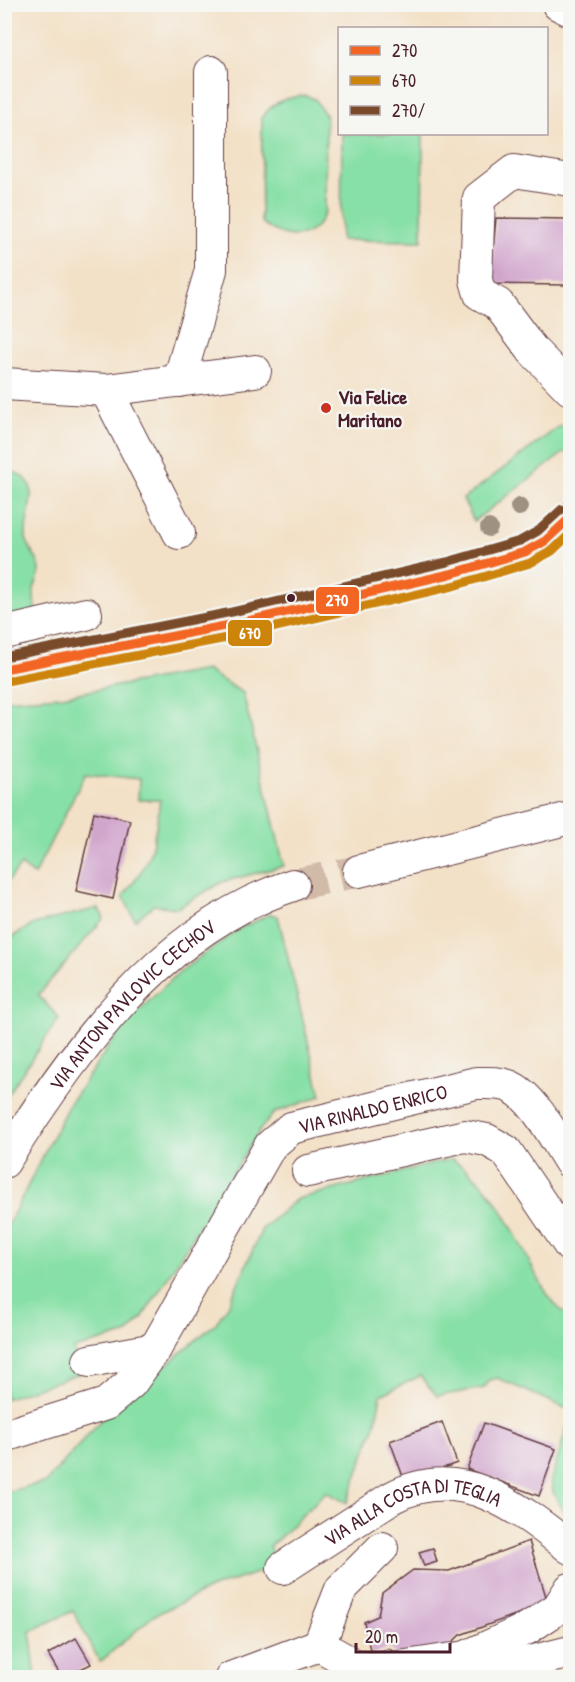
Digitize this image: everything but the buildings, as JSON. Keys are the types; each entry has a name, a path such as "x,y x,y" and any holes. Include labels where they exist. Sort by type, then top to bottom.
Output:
{"street":[{"path":"558,4 570,10"},
{"path":"179,381 211,270 211,72"},
{"path":"570,180 514,171 479,198 477,280 480,294 498,304 533,351 570,389"},
{"path":"4,384 106,390 255,371"},
{"path":"106,390 179,533"},
{"path":"4,669 235,624 450,574 525,552 545,541 570,518"},
{"path":"4,633 86,614"},
{"path":"359,871 570,818"},
{"name":"VIA ANTON PAVLOVIC CECHOV","path":"4,1162 76,1058 124,1000 155,968 206,929 268,895 293,885"},
{"name":"VIA RINALDO ENRICO","path":"4,1436 106,1404 131,1383 155,1349 270,1146 291,1128 476,1083 493,1083 509,1086 529,1101 570,1162"},
{"path":"308,1171 465,1136 487,1140 506,1151 570,1246"},
{"path":"89,1361 155,1349"},
{"name":"VIA ALLA COSTA DI TEGLIA","path":"283,1568 391,1498 409,1488 430,1484 453,1484 479,1490 511,1504 532,1517 570,1548"},
{"path":"319,1645 340,1589 382,1548"},
{"path":"231,1677 319,1645 358,1667 377,1669 413,1667 466,1657 528,1628 558,1608 570,1589"},
{"path":"466,1677 570,1652"}],"green space":[{"path":"306,96 315,99 326,116 325,212 313,229 297,236 279,233 261,222 262,118 281,101"},
{"path":"342,135 423,135 422,241 341,240"},
{"path":"561,425 570,438 570,448 474,521 463,499"},
{"path":"4,470 26,479 30,487 26,537 40,571 34,589 36,612 4,625"},
{"path":"206,670 243,693 284,866 222,882 177,908 154,905 135,920 123,896 146,862 154,841 160,800 138,800 139,779 86,773 34,875 21,865 5,885 5,700 62,696"},
{"path":"98,908 104,918 38,995 59,1018 5,1099 5,929 12,937 34,924"},
{"path":"270,914 278,916 321,1096 274,1113 260,1130 142,1318 128,1333 74,1349 81,1373 5,1399 5,1231 69,1104 124,1025 178,973 241,928"},
{"path":"451,1159 479,1180 490,1193 509,1222 548,1296 570,1316 570,1410 497,1378 490,1380 484,1388 437,1396 420,1376 381,1395 375,1425 347,1503 326,1492 270,1547 277,1566 212,1588 153,1616 100,1662 73,1611 30,1631 36,1677 5,1678 5,1492 46,1482 102,1419 216,1323 228,1306 262,1229 297,1199"},
{"path":"570,1418 570,1522 553,1492 551,1479"}],"tunnel":[{"path":"293,885 359,871"}],"transit line":[{"name":"270/","path":"4,657 232,612 447,562 520,541 538,531 562,509"},
{"name":"270","path":"4,669 235,624 450,574 525,552 545,541 570,518"},
{"name":"670","path":"6,681 237,636 453,586 530,563 552,551 570,534"}],"place":[{"name":"Via Felice Maritano","path":"326,408"}]}
